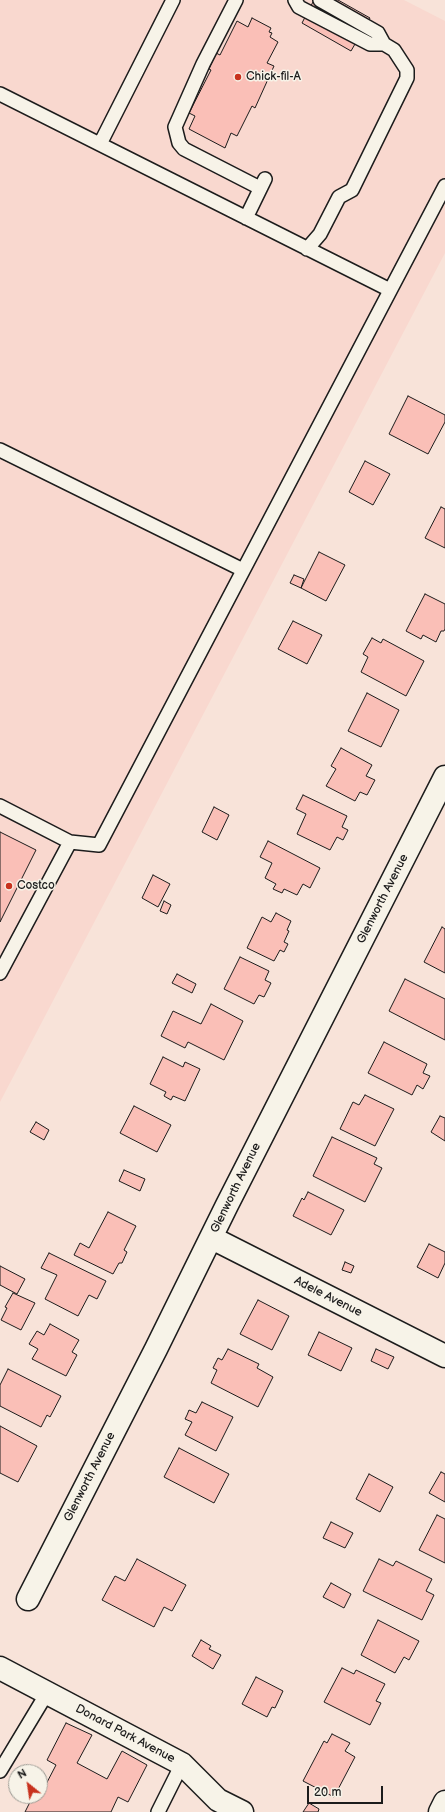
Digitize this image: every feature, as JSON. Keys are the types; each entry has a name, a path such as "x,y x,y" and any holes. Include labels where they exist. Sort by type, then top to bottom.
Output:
{"street":[{"name":"Glenworth Avenue","path":"28,1599 445,777"},
{"name":"Adele Avenue","path":"212,1238 445,1356"},
{"name":"Donard Park Avenue","path":"0,1668 182,1764 218,1800 242,1812"},
{"path":"440,1812 445,1802"}],"lane":[{"path":"100,144 173,0"},
{"path":"236,0 203,64 179,115 175,127 179,143 184,149 263,184 246,218"},
{"path":"295,0 299,8 370,44 384,44"},
{"path":"307,249 320,234 339,197 352,190 407,78 407,70 402,60 394,50 384,44 378,33 320,0"},
{"path":"0,94 390,290"},
{"path":"0,806 70,842 99,844 445,186"},
{"path":"0,450 243,570"},
{"path":"0,973 70,842"},
{"path":"0,1771 47,1693"},
{"path":"158,1812 182,1764"}],"shaded area":[{"path":"0,0 404,0 445,21 445,253 0,1102"}],"building":[{"path":"314,0 338,0 370,18 351,51 302,23"},
{"name":"Chick-fil-A","path":"252,18 271,28 269,32 272,33 270,37 278,42 267,63 274,66 255,108 252,106 237,136 231,133 225,148 189,129 195,116 189,113 211,70 209,69 216,53 220,55 237,21 248,27"},
{"path":"408,396 445,415 445,422 428,454 389,434"},
{"path":"365,461 390,474 373,505 349,492"},
{"path":"441,507 445,509 445,548 425,538"},
{"path":"319,552 345,565 326,601 301,588"},
{"path":"294,575 304,579 301,588 290,583"},
{"path":"425,594 445,604 445,629 444,631 441,631 436,642 423,635 421,639 406,631"},
{"path":"293,621 322,635 307,664 278,649"},
{"path":"372,638 381,643 383,639 424,661 406,696 361,672 368,657 363,654"},
{"path":"367,693 399,710 381,747 348,731"},
{"path":"341,748 372,765 366,776 375,780 367,795 360,792 355,801 326,786 336,769 331,766"},
{"path":"303,795 347,816 342,827 348,830 343,840 337,837 330,850 297,834 306,814 296,809"},
{"path":"214,807 229,815 217,840 202,832"},
{"name":"Costco","path":"0,832 36,850 0,922"},
{"path":"268,841 320,868 310,888 303,884 297,895 284,889 282,893 273,889 276,884 265,878 272,863 260,857"},
{"path":"153,875 170,884 158,907 142,898"},
{"path":"164,901 171,905 167,914 160,911"},
{"path":"276,913 291,921 287,930 289,931 284,942 288,944 284,952 280,950 274,961 247,948 262,917 271,922"},
{"path":"442,927 445,929 445,973 424,962"},
{"path":"240,957 269,971 265,980 271,983 264,997 259,995 254,1004 224,989"},
{"path":"177,974 196,984 192,993 172,983"},
{"path":"405,979 445,999 445,1040 389,1011"},
{"path":"211,1004 243,1021 224,1060 188,1042 185,1048 161,1036 173,1011 201,1024"},
{"path":"384,1042 427,1064 423,1073 430,1076 423,1089 417,1085 412,1095 368,1073"},
{"path":"163,1057 183,1067 185,1062 200,1069 185,1101 173,1096 171,1100 164,1096 166,1092 150,1084"},
{"path":"365,1095 394,1109 375,1146 340,1129 353,1102 359,1105"},
{"path":"134,1106 171,1125 157,1152 120,1133"},
{"path":"440,1116 445,1118 445,1141 431,1132"},
{"path":"36,1122 49,1130 44,1140 30,1132"},
{"path":"332,1137 377,1158 374,1164 382,1168 365,1202 313,1176"},
{"path":"124,1170 145,1179 140,1191 119,1181"},
{"path":"308,1192 344,1210 331,1235 293,1216 302,1198 304,1200"},
{"path":"108,1212 136,1226 124,1250 127,1252 122,1263 119,1263 113,1274 74,1255 80,1243 89,1248"},
{"path":"429,1244 445,1252 445,1263 438,1278 417,1267"},
{"path":"49,1253 106,1281 97,1299 89,1295 78,1316 45,1299 57,1275 41,1268"},
{"path":"345,1262 354,1266 351,1273 342,1270"},
{"path":"0,1266 25,1279 17,1294 0,1285"},
{"path":"13,1293 35,1303 21,1330 1,1320 7,1308 5,1307"},
{"path":"258,1300 289,1316 272,1350 240,1334"},
{"path":"50,1324 79,1340 72,1352 77,1355 66,1376 32,1359 38,1349 29,1344 37,1331 44,1335"},
{"path":"319,1332 352,1348 341,1371 308,1355"},
{"path":"228,1349 259,1364 257,1368 273,1377 258,1407 211,1383 217,1370 213,1368 218,1358 222,1360"},
{"path":"376,1349 394,1357 388,1369 371,1361"},
{"path":"8,1369 61,1396 50,1417 47,1415 41,1427 0,1406 0,1385"},
{"path":"202,1402 233,1417 216,1451 185,1435 192,1422 185,1419 189,1410 196,1413"},
{"path":"0,1426 37,1446 18,1482 0,1473"},
{"path":"179,1448 229,1474 214,1503 164,1477"},
{"path":"441,1472 445,1474 445,1502 429,1493"},
{"path":"369,1474 393,1487 380,1512 356,1499"},
{"path":"437,1515 445,1519 445,1563 419,1550"},
{"path":"331,1522 353,1533 345,1548 323,1538"},
{"path":"137,1559 186,1585 172,1611 164,1607 154,1627 102,1600 115,1576 125,1581"},
{"path":"379,1559 393,1566 396,1561 432,1579 426,1591 434,1595 422,1620 363,1591"},
{"path":"331,1583 351,1594 344,1608 323,1597"},
{"path":"378,1620 419,1641 409,1660 404,1657 395,1673 361,1655"},
{"path":"201,1640 211,1646 209,1649 221,1655 213,1669 192,1656"},
{"path":"342,1668 354,1674 356,1670 385,1684 376,1701 381,1703 370,1725 324,1702"},
{"path":"256,1677 283,1691 275,1708 272,1707 267,1717 242,1704"},
{"path":"66,1723 92,1735 77,1763 107,1779 122,1751 147,1765 128,1802 118,1797 111,1812 25,1812 29,1804 48,1804 48,1780 56,1765 47,1760"},
{"path":"332,1734 350,1743 345,1751 355,1757 334,1797 303,1781 324,1741 327,1743"},
{"path":"309,1803 319,1809 318,1812 303,1812"}],"place":[{"name":"Chick-fil-A","path":"238,77"},
{"name":"Costco","path":"9,886"}]}
